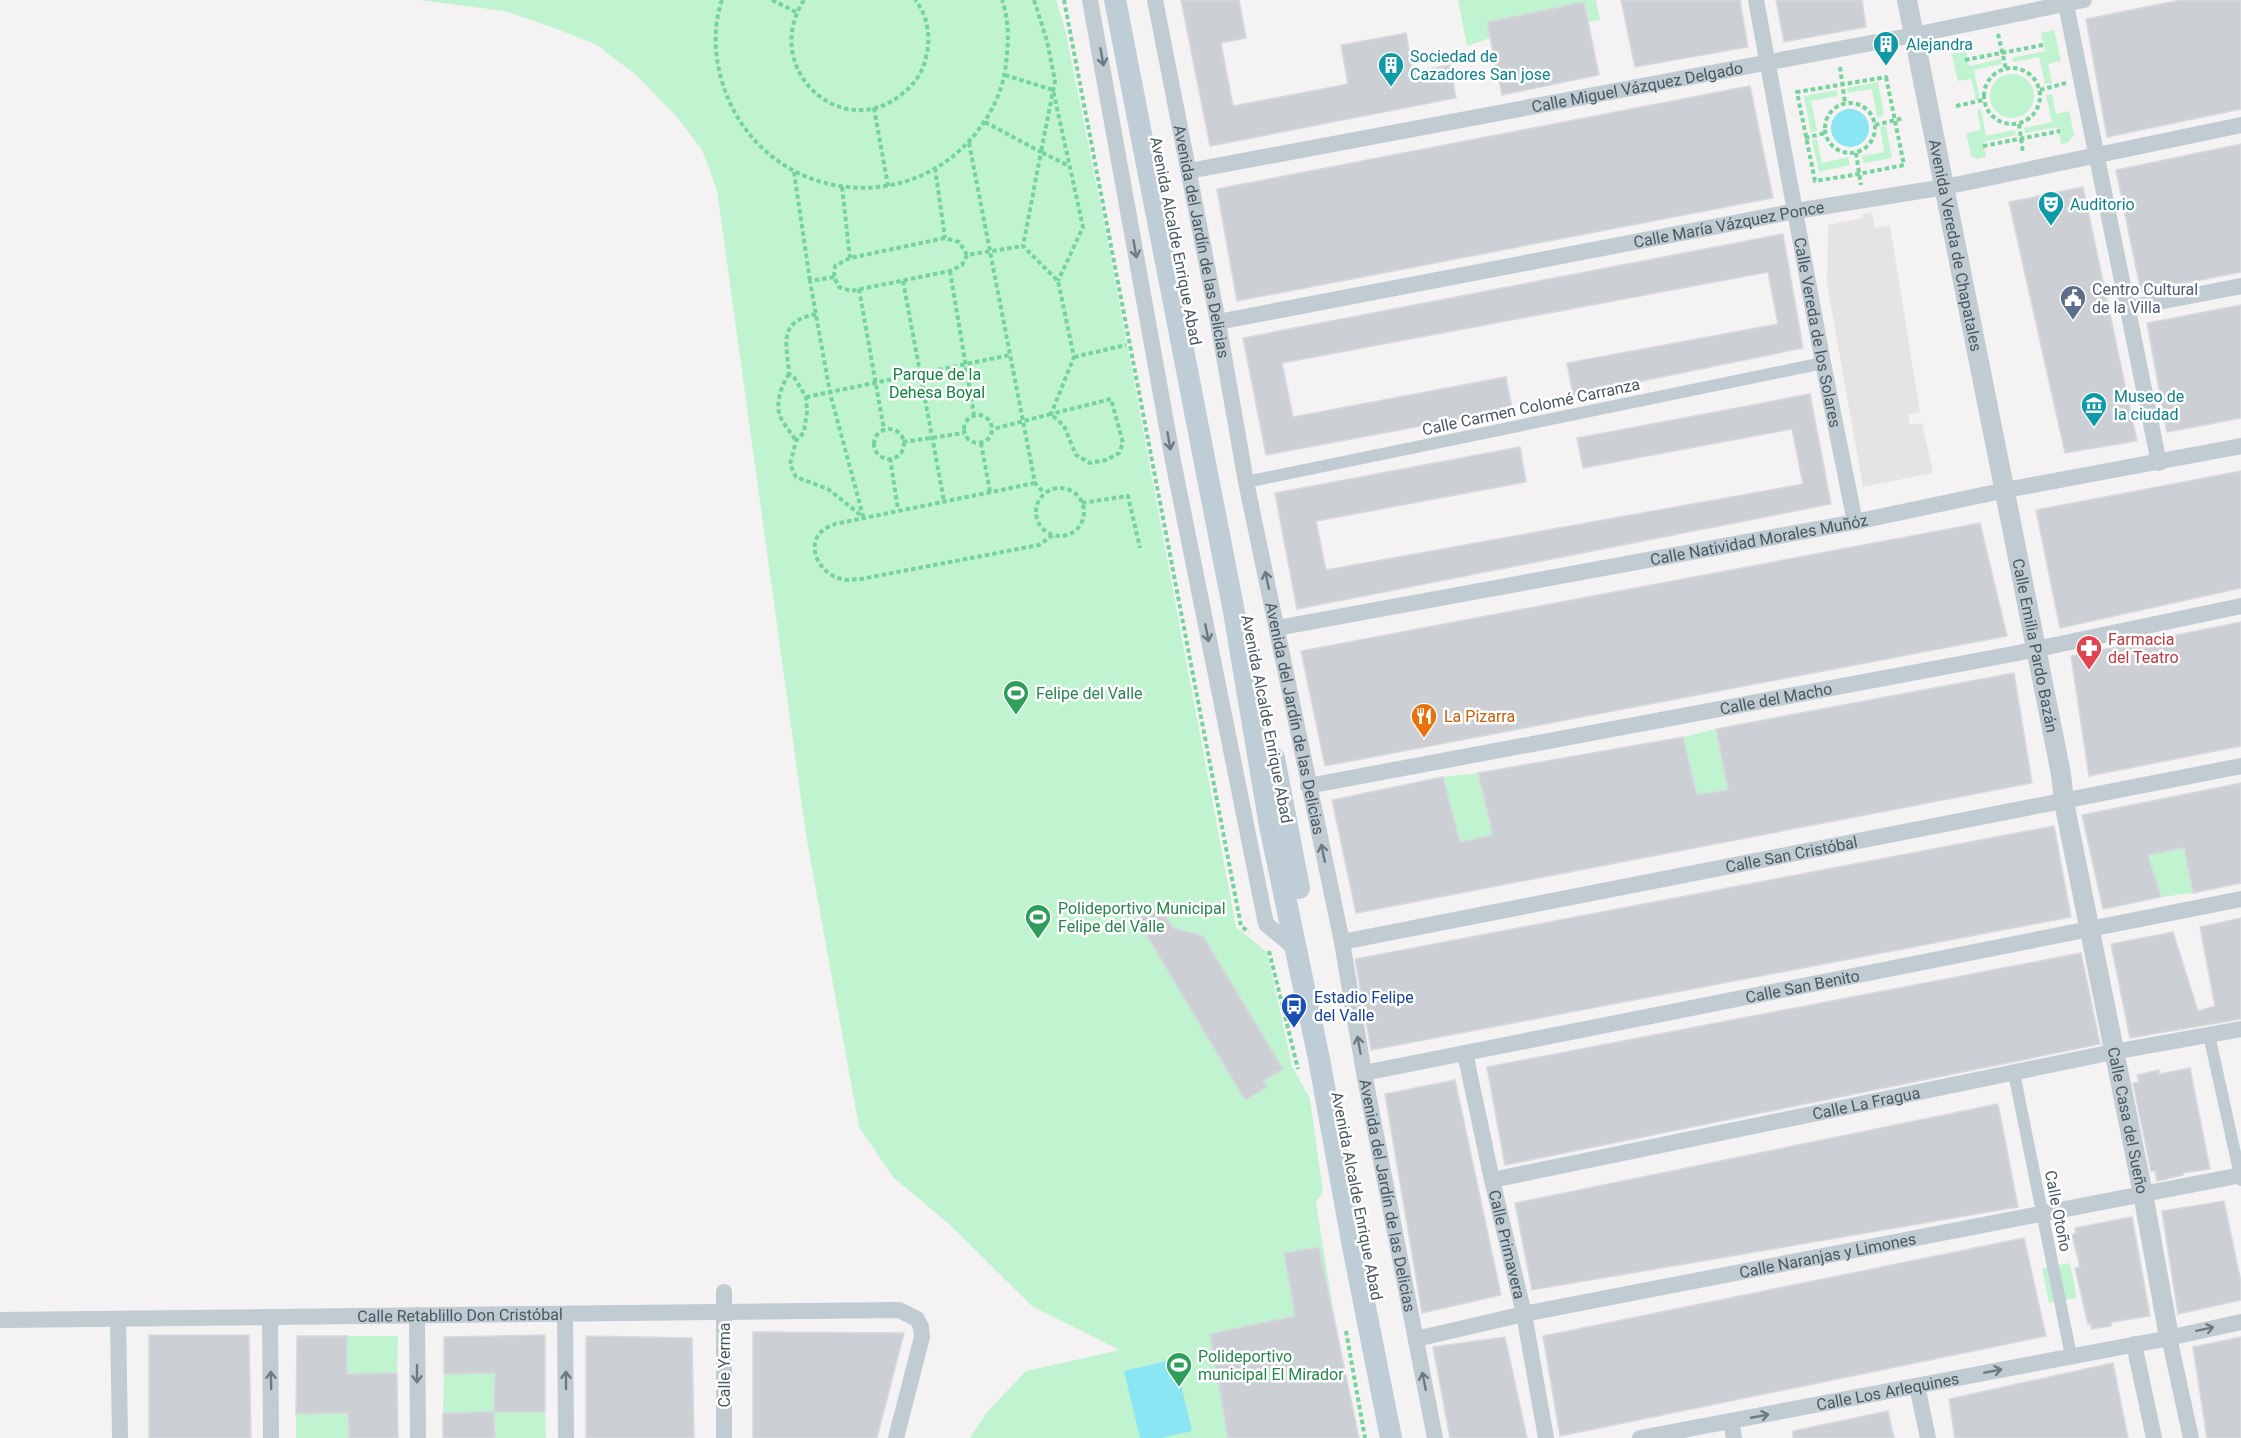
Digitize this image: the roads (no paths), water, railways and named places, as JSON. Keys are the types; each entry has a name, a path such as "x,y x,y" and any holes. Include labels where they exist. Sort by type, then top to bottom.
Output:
{"main road":[{"name":"Avenida Alcalde Enrique Abad","path":"1115,0 1234,612 1270,826 1391,1438"},
{"name":"Avenida Alcalde Enrique Abad","path":"1131,0 1402,1438"}],"street":[{"path":"1090,0 1173,461 1266,924 1296,949"},
{"name":"Avenida del Jardín de las Delicias","path":"1155,0 1218,322 1246,482 1342,942 1364,1072 1435,1438"},
{"name":"Calle Vereda de los Solares","path":"1756,0 1823,363 1855,522"},
{"name":"Avenida Vereda de Chapatales","path":"1907,0 2006,490"},
{"name":"Calle Miguel Vázquez Delgado","path":"1189,171 1914,35 2084,0"},
{"path":"2066,2 2158,463"},
{"name":"Calle María Vázquez Ponce","path":"1218,322 1796,211 1945,187 2241,125"},
{"path":"2127,308 2241,286"},
{"name":"Calle Carmen Colomé Carranza","path":"1246,482 1823,363"},
{"name":"Calle Natividad Morales Muñóz","path":"1277,628 1855,522 2006,490 2241,446"},
{"name":"Calle Emilia Pardo Bazán","path":"2006,490 2061,774 2064,802"},
{"name":"Calle del Macho","path":"1308,786 2035,649 2241,606"},
{"name":"Calle San Cristóbal","path":"1342,942 2241,766"},
{"name":"Calle Casa del Sueño","path":"2064,802 2191,1438"},
{"name":"Calle San Benito","path":"1364,1072 2241,899"},
{"name":"Calle La Fragua","path":"1492,1180 2113,1052 2241,1029"},
{"path":"2209,1035 2241,1177"},
{"name":"Calle Primavera","path":"1465,1053 1524,1314 1546,1438"},
{"name":"Calle Otoño","path":"2014,1073 2071,1356"},
{"name":"Calle Naranjas y Limones","path":"1416,1339 1524,1314 2241,1177"},
{"name":"Calle Yerma","path":"724,1292 724,1438"},
{"name":"Calle Retablillo Don Cristóbal","path":"0,1320 899,1310 917,1318 922,1337 896,1438"},
{"path":"565,1314 566,1438"},
{"path":"417,1315 418,1438"},
{"path":"270,1317 271,1438"},
{"path":"118,1318 120,1438"},
{"name":"Calle Los Arlequines","path":"1640,1438 1732,1430 1917,1386 2241,1322"},
{"path":"2134,1344 2154,1438"},
{"path":"1917,1386 1928,1438"}],"water":[{"path":"1850,109 1863,115 1869,128 1863,141 1850,147 1837,141 1831,128 1837,115"},
{"path":"1175,1359 1192,1431 1161,1438 1140,1438 1124,1371"}],"place":[{"name":"Alejandra","path":"1886,67"},
{"name":"Sociedad de Cazadores San jose","path":"1391,88"},
{"name":"Auditorio","path":"2051,227"},
{"name":"Centro Cultural de la Villa","path":"2073,321"},
{"name":"Museo de la ciudad","path":"2094,428"},
{"name":"Farmacia del Teatro","path":"2089,671"},
{"name":"Felipe del Valle","path":"1016,716"},
{"name":"La Pizarra","path":"1424,739"},
{"name":"Polideportivo Municipal Felipe del Valle","path":"1038,940"},
{"name":"Estadio Felipe del Valle","path":"1294,1029"},
{"name":"Polideportivo municipal El Mirador","path":"1179,1388"}],"park label":[{"name":"Parque de la Dehesa Boyal","path":"937,383"}]}
